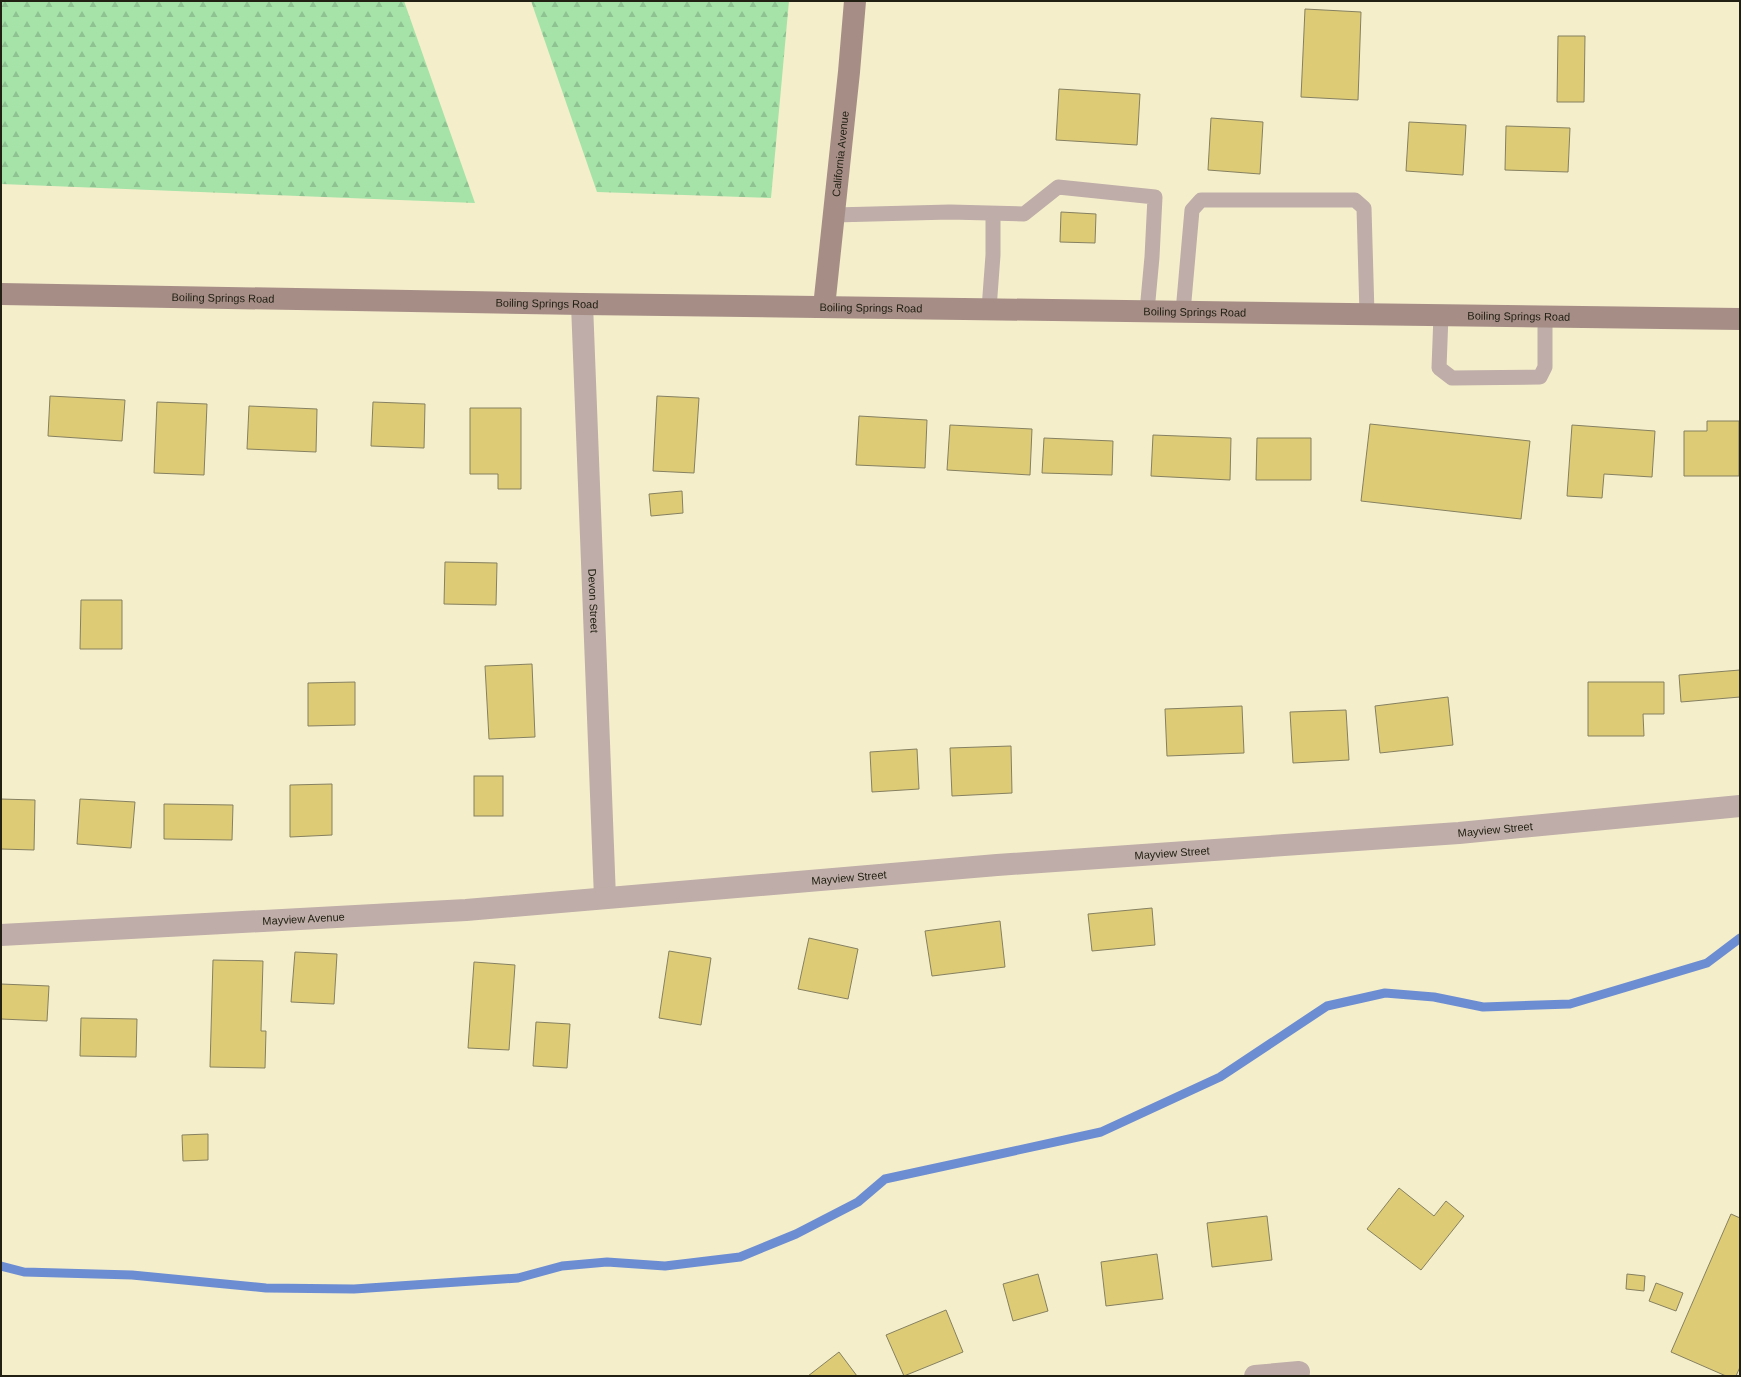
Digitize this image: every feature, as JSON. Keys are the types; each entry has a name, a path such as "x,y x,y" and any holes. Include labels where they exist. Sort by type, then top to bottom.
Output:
{"main road":[{"name":"California Avenue","path":"824,307 850,72 855,1"},
{"name":"Boiling Springs Road","path":"1,294 582,304 1740,319"}],"street":[{"name":"Devon Street","path":"582,304 605,898"},
{"name":"Mayview Street","path":"605,898 997,865 1458,833 1740,806"},
{"name":"Mayview Avenue","path":"1,935 466,910 605,898"},
{"path":"1255,1376 1299,1372"}],"lane":[{"path":"834,215 950,212 1024,214 1058,187 1155,197 1152,257 1147,311"},
{"path":"1183,312 1192,210 1201,200 1355,200 1364,208 1367,314"},
{"path":"989,309 993,255 993,214"},
{"path":"1441,315 1439,368 1452,378 1540,377 1545,367 1545,317"}],"green space":[{"path":"1,1 404,1 475,203 1,184"},
{"path":"531,1 789,1 771,198 597,192"}],"building":[{"path":"1305,9 1361,12 1358,100 1301,97"},
{"path":"1558,36 1585,36 1584,102 1557,102"},
{"path":"1059,89 1140,94 1137,145 1056,140"},
{"path":"1211,118 1263,122 1260,174 1208,170"},
{"path":"1409,122 1466,125 1463,175 1406,171"},
{"path":"1506,126 1570,128 1568,172 1505,170"},
{"path":"1061,212 1096,214 1095,243 1060,242"},
{"path":"50,396 125,400 122,441 48,436"},
{"path":"657,396 699,398 694,473 653,471"},
{"path":"157,402 207,404 204,475 154,473"},
{"path":"373,402 425,404 424,448 371,446"},
{"path":"249,406 317,409 316,452 247,449"},
{"path":"470,408 521,408 521,489 498,489 498,474 470,474"},
{"path":"859,416 927,420 925,468 856,465"},
{"path":"1707,421 1739,421 1739,476 1684,476 1684,431 1707,431"},
{"path":"1370,424 1530,441 1521,519 1361,501"},
{"path":"950,425 1032,429 1030,475 947,470"},
{"path":"1572,425 1655,431 1652,477 1604,474 1602,498 1567,496"},
{"path":"1153,435 1231,438 1230,480 1151,476"},
{"path":"1044,438 1113,441 1112,475 1042,473"},
{"path":"1257,438 1311,438 1311,480 1256,480"},
{"path":"682,491 683,513 651,516 649,494"},
{"path":"445,562 497,563 496,605 444,604"},
{"path":"81,600 122,600 122,649 80,649"},
{"path":"532,664 535,737 489,739 485,666"},
{"path":"1740,670 1740,697 1681,702 1679,675"},
{"path":"355,682 355,725 308,726 308,683"},
{"path":"1588,682 1664,682 1664,714 1643,714 1644,736 1588,736"},
{"path":"1448,697 1453,745 1380,753 1375,706"},
{"path":"1242,706 1244,753 1167,756 1165,709"},
{"path":"1346,710 1349,760 1293,763 1290,712"},
{"path":"1011,746 1012,793 952,796 950,748"},
{"path":"917,749 919,789 872,792 870,752"},
{"path":"474,776 503,776 503,816 474,816"},
{"path":"332,784 332,835 290,837 290,785"},
{"path":"1,799 35,800 34,850 1,849"},
{"path":"80,799 135,802 131,848 77,844"},
{"path":"164,804 233,805 232,840 164,839"},
{"path":"1152,908 1155,945 1092,951 1088,914"},
{"path":"1000,921 1005,967 932,976 925,931"},
{"path":"809,938 858,949 848,999 798,989"},
{"path":"669,951 711,958 701,1025 659,1018"},
{"path":"295,952 337,954 334,1004 291,1002"},
{"path":"213,960 263,961 261,1031 266,1031 265,1068 210,1067"},
{"path":"474,962 515,965 509,1050 468,1048"},
{"path":"1,984 49,986 47,1021 1,1019"},
{"path":"81,1018 137,1019 136,1057 80,1056"},
{"path":"536,1022 570,1024 567,1068 533,1066"},
{"path":"208,1134 208,1160 183,1161 182,1135"},
{"path":"1399,1188 1434,1216 1446,1201 1464,1216 1421,1270 1367,1229"},
{"path":"1731,1214 1740,1218 1740,1367 1736,1376 1726,1376 1671,1352"},
{"path":"1267,1216 1272,1260 1212,1267 1207,1223"},
{"path":"1157,1254 1163,1299 1106,1306 1101,1262"},
{"path":"1038,1274 1048,1311 1013,1321 1003,1284"},
{"path":"1627,1274 1645,1276 1644,1291 1626,1289"},
{"path":"1656,1283 1683,1293 1676,1311 1649,1301"},
{"path":"946,1310 963,1352 904,1376 886,1335"},
{"path":"839,1352 857,1376 808,1376"}],"waterway":[{"path":"1,1266 24,1272 132,1275 266,1288 354,1289 518,1278 562,1266 607,1262 665,1266 740,1257 796,1234 858,1202 885,1179 1101,1132 1220,1077 1327,1006 1385,993 1434,997 1483,1007 1570,1004 1707,963 1740,938"}]}
